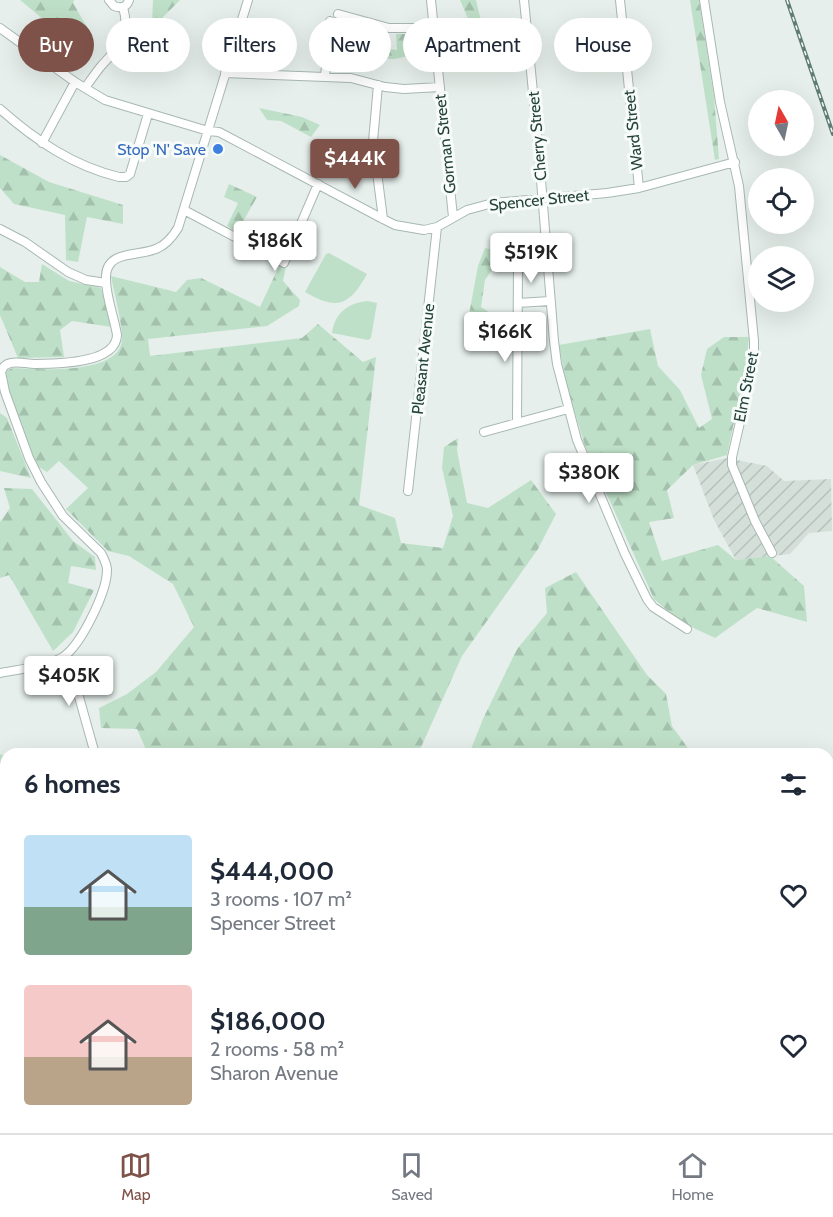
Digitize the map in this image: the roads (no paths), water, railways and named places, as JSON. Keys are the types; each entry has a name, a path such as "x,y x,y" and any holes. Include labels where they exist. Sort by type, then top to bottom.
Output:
{"street":[{"path":"109,0 114,6 123,7"},
{"path":"123,7 129,0"},
{"path":"0,673 50,662 67,654 82,634 98,602 106,577 106,566 100,553 63,516 40,482 4,392 1,372 11,363 65,363 92,358 111,350 115,345 117,335 106,283 106,271 112,260 152,250 165,244 178,228 248,0"},
{"name":"Gorman Street","path":"431,0 433,18"},
{"name":"Cherry Street","path":"524,0 543,197 550,301 557,364 568,409 584,460 647,599 659,612 687,629"},
{"name":"Ward Street","path":"620,0 639,188"},
{"name":"Elm Street","path":"704,0 720,102 735,162 754,340 754,361 732,465 755,521 772,553"},
{"path":"85,88 121,44 126,30 123,7"},
{"path":"338,14 389,28 403,28"},
{"name":"Spencer Street","path":"0,28 75,82 105,100 208,131 219,132 395,225 415,230 437,227 467,210 493,203 639,188 735,162"},
{"path":"325,72 325,77"},
{"name":"Gorman Street","path":"438,72 453,217"},
{"path":"225,73 351,78 378,86 404,89 440,87"},
{"path":"42,143 75,82"},
{"path":"378,86 373,141 383,219"},
{"path":"0,109 42,143 70,160 112,176 126,177 130,174 148,114"},
{"path":"184,210 284,262 318,184"},
{"name":"Pleasant Avenue","path":"408,491 437,227"},
{"path":"0,229 25,242 68,272 86,280 106,283"},
{"path":"516,423 518,266"},
{"path":"518,303 550,301"},
{"path":"484,432 568,409"},
{"path":"67,654 93,748"}],"railway":[{"path":"787,0 833,134"}],"place":[{"name":"Stop 'N' Save","path":"218,149"}]}
